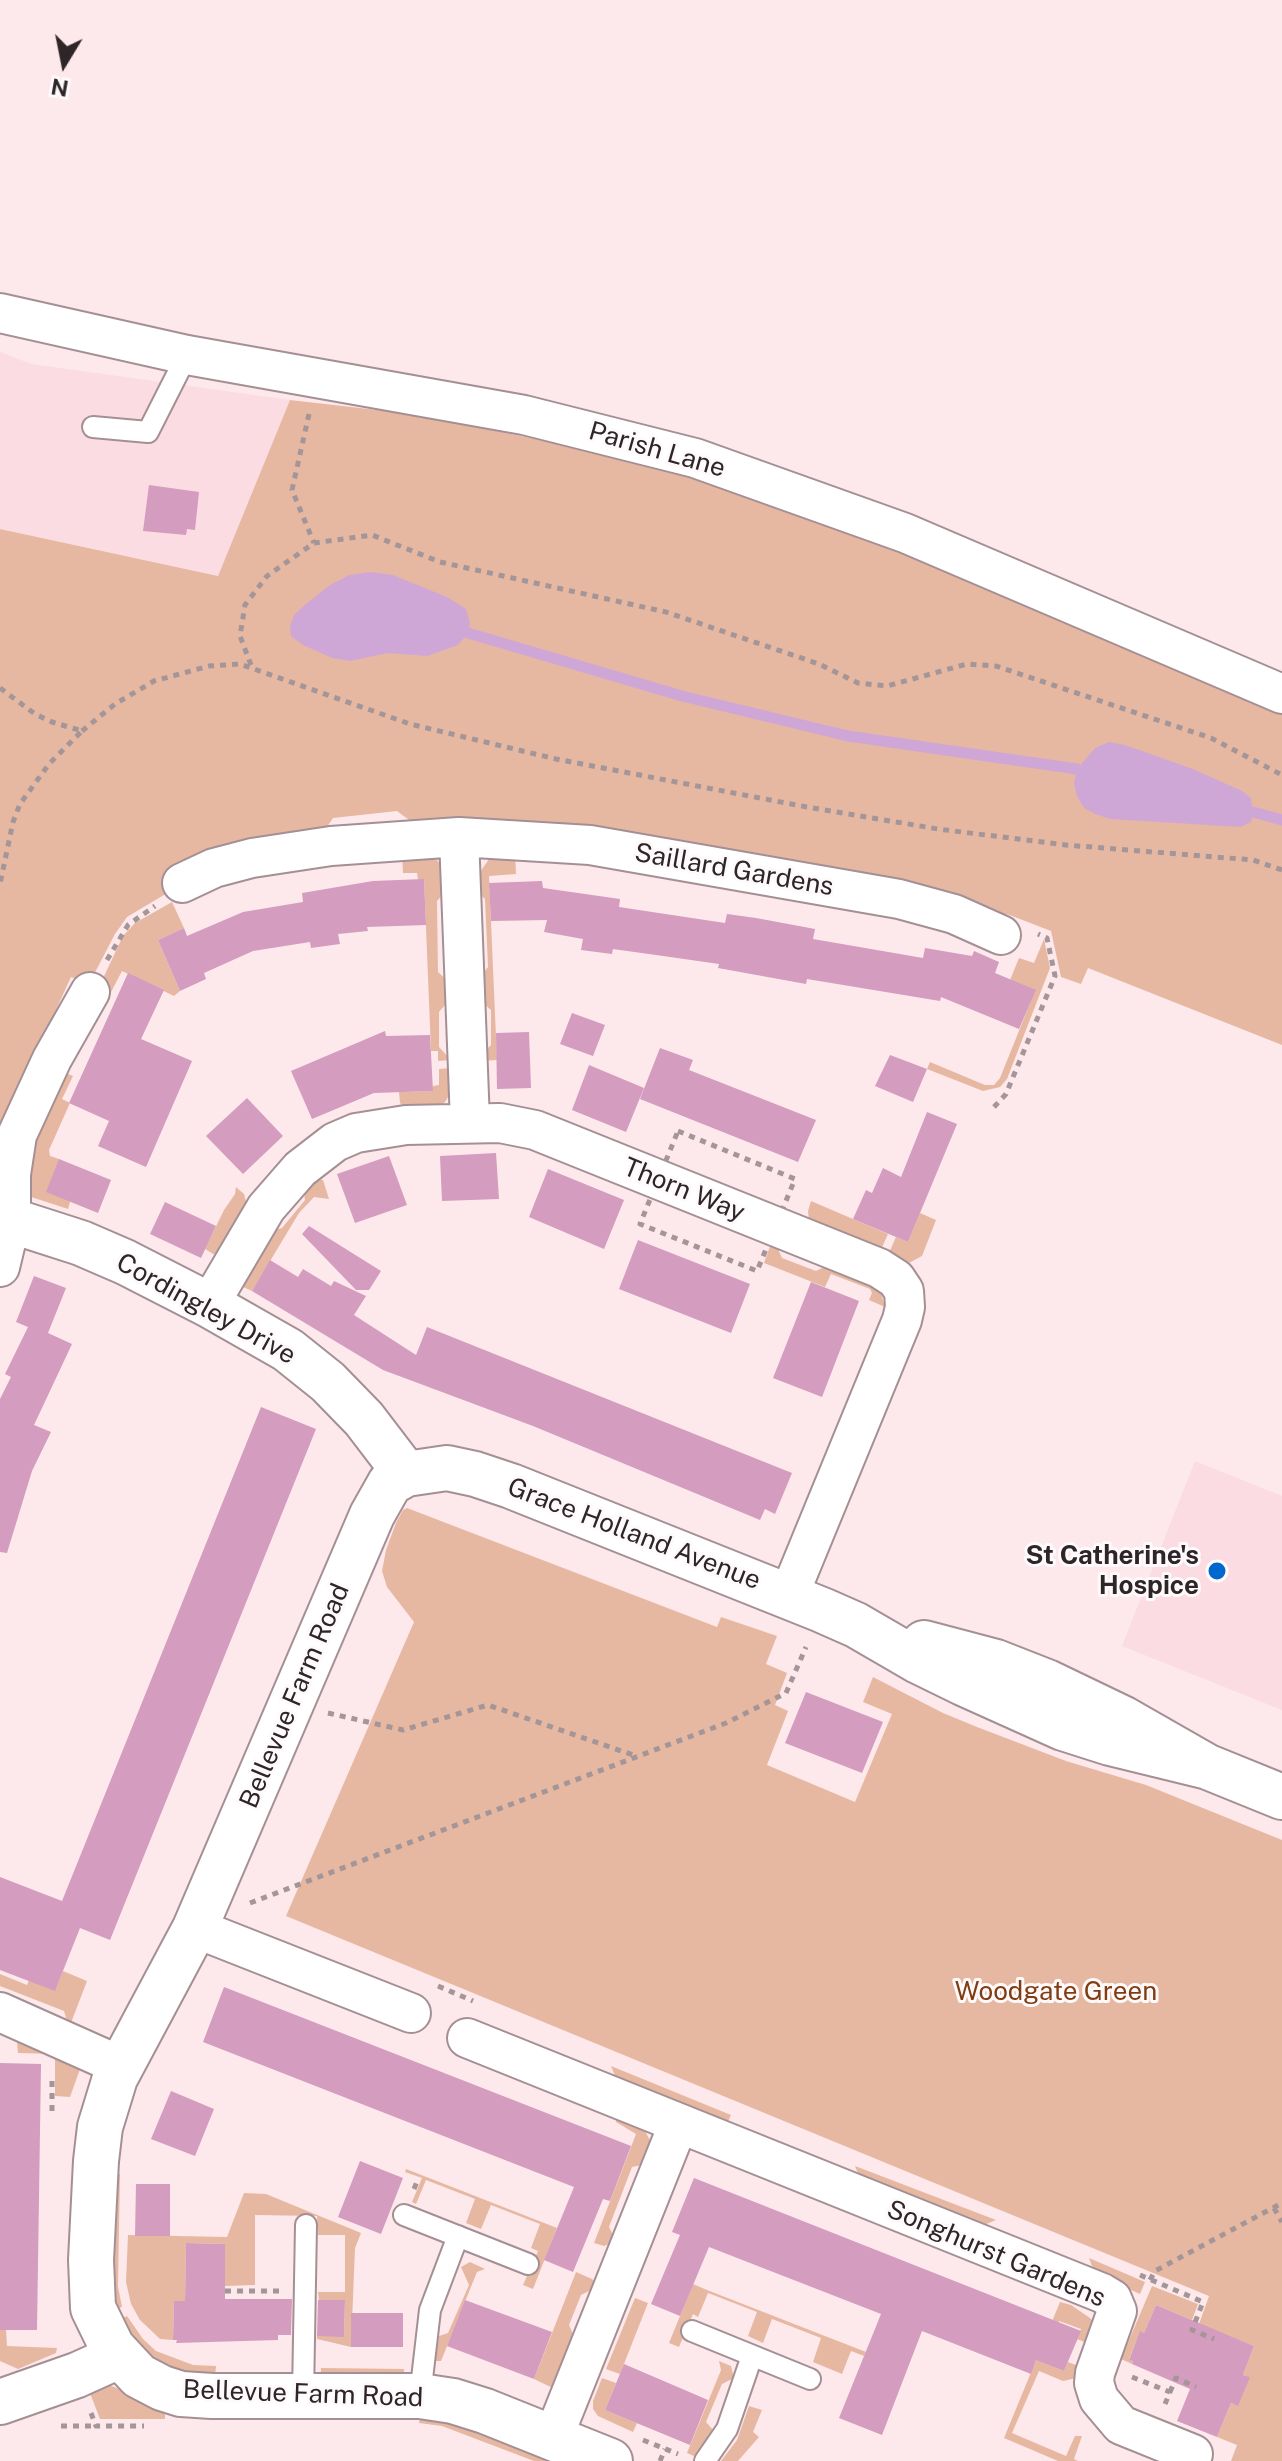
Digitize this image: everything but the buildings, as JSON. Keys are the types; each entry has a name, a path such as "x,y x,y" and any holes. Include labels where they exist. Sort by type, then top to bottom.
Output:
{"street":[{"name":"Parish Lane","path":"0,313 187,355 524,415 695,458 905,533 1282,694"},
{"name":"Saillard Gardens","path":"182,883 214,868 289,851 459,837 590,845 899,899 954,914 1001,935"},
{"path":"459,837 470,1122"},
{"path":"0,1267 17,1135 52,1059 90,992"},
{"name":"Thorn Way","path":"209,1305 266,1208 300,1169 335,1142 379,1128 470,1122 500,1123 535,1130 879,1268 896,1279 904,1291 905,1307 823,1610"},
{"name":"Cordingley Drive","path":"6,1219 96,1250 209,1305 288,1350 328,1382 364,1419 406,1474"},
{"name":"Grace Holland Avenue","path":"406,1474 447,1468 475,1474 541,1497 823,1610 918,1661 1063,1728 1208,1767 1282,1797"},
{"name":"Bellevue Farm Road","path":"406,1474 390,1483 372,1515 294,1697 213,1934 121,2066 106,2103 96,2161 90,2283 97,2317 112,2347 139,2376 181,2394 420,2396 464,2404 610,2461"},
{"path":"213,1934 411,2013"},
{"path":"0,2012 121,2066"},
{"name":"Songhurst Gardens","path":"467,2038 1112,2299 1117,2311 1095,2373 1094,2383 1099,2399 1121,2425 1193,2454"},
{"path":"553,2438 678,2125"},
{"path":"0,2402 48,2387 119,2356"}],"lane":[{"path":"93,427 148,432 187,355"},
{"path":"404,2215 528,2264"},
{"path":"303,2395 306,2225"},
{"path":"420,2396 430,2310 458,2236"},
{"path":"692,2331 810,2379"},
{"path":"705,2461 727,2429 752,2356"}],"path":[{"path":"314,543 292,490 318,378"},
{"path":"252,666 240,636 245,605 267,576 314,543 372,535 440,562 666,612 819,664 858,683 887,686 967,664 996,666 1211,738 1282,775"},
{"path":"0,884 10,834 20,804 49,764 115,704 154,681 209,666 252,666 312,691 410,724 556,759 807,807 938,829 1066,845 1253,860 1282,870"},
{"path":"0,688 35,714 82,731"},
{"path":"90,992 128,925 177,891 182,883"},
{"path":"994,1107 1006,1094 1055,976 1047,938 1010,923 1001,935"},
{"path":"213,1934 245,1905 726,1723 786,1693 823,1610"},
{"path":"294,1697 327,1712 403,1730 488,1705 637,1757"},
{"path":"1112,2299 1141,2300 1155,2271 1282,2203"},
{"path":"1274,2208 1282,2222"},
{"path":"225,2291 305,2291"},
{"path":"1170,2392 1176,2378 1196,2387"},
{"path":"660,2461 665,2449"}],"shaded area":[{"path":"0,352 31,364 290,400 218,576 0,529"},
{"path":"371,572 393,575 447,597 466,609 470,623 468,633 458,645 427,656 388,653 350,661 332,658 291,636 290,626 294,615 306,604 349,575"},
{"path":"1109,742 1193,769 1242,791 1251,798 1251,822 1241,827 1110,819 1084,808 1074,783 1077,769 1095,748"},
{"name":"St Catherine's Hospice","path":"1195,1461 1282,1496 1282,1710 1122,1646"}],"green space":[{"path":"290,400 395,412 491,430 574,447 698,479 923,558 1282,710 1282,1045 1088,968 1081,984 1061,977 1051,931 1007,914 1003,922 416,825 397,811 333,818 323,833 174,889 127,917 89,984 71,977 0,1138 0,529 218,576"},
{"path":"515,853 516,874 489,876 497,1060 480,1061 480,1056 491,1045 491,1010 478,999 478,980 488,967 485,899 475,889 476,878 489,859"},
{"path":"402,854 428,855 438,861 444,871 446,891 437,901 438,972 449,982 450,999 439,1012 439,1047 451,1060 438,1061 438,1051 431,1051 424,879 418,880 417,873 403,873"},
{"path":"172,902 184,928 158,940 180,991 174,996 122,971 110,994 98,989 123,936 135,923"},
{"path":"1044,939 1050,968 1007,1079 1000,1087 983,1091 927,1069 930,1062 985,1085 994,1085 1000,1078 1035,991 1010,980 1019,958 1034,963"},
{"path":"451,1068 450,1094 437,1108 408,1111 400,1103 399,1092 432,1091 433,1086 439,1085 439,1069"},
{"path":"61,1071 73,1076 62,1099 70,1103 49,1150 50,1156 59,1159 70,1202 68,1209 25,1195 26,1151 54,1101 48,1098"},
{"path":"312,1178 323,1180 329,1199 314,1197 299,1213 252,1291 241,1286 266,1232 282,1228 305,1200 303,1185"},
{"path":"236,1187 244,1194 248,1209 220,1258 205,1249"},
{"path":"811,1201 888,1234 880,1252 809,1221"},
{"path":"920,1213 936,1220 922,1256 907,1264 888,1255 896,1237 908,1242"},
{"path":"773,1238 782,1258 816,1271 832,1263 879,1286 885,1307 869,1300 870,1289 831,1274 825,1287 764,1263"},
{"name":"Woodgate Green","path":"407,1508 717,1627 721,1617 777,1636 766,1664 787,1673 775,1705 788,1711 767,1765 855,1802 892,1714 863,1702 873,1677 977,1727 1066,1761 1146,1785 1282,1840 1282,2461 1231,2461 1237,2445 1217,2437 1231,2403 1237,2405 1249,2377 1243,2375 1254,2346 1199,2324 1209,2296 286,1916 414,1622 387,1587 382,1571 396,1523"},
{"path":"63,1971 87,1981 69,2028 64,2011 0,1986 0,1974 27,1985 29,1980 55,1990"},
{"path":"17,2042 44,2042 84,2058 70,2097 55,2096 55,2054 18,2053"},
{"path":"611,2066 731,2115 726,2126 618,2083"},
{"path":"616,2110 640,2122 651,2142 647,2164 632,2167 609,2227 616,2241 604,2246 594,2243 636,2134 616,2122"},
{"path":"855,2166 996,2220 977,2228 861,2181"},
{"path":"406,2169 557,2228 533,2289 523,2285 538,2251 531,2248 540,2224 491,2205 481,2229 466,2223 475,2199 426,2180 416,2204 412,2202 422,2178 405,2172"},
{"path":"109,2174 120,2174 118,2286 122,2307 113,2310"},
{"path":"244,2193 266,2194 361,2233 355,2248 351,2347 317,2339 317,2336 344,2336 345,2300 319,2300 318,2292 345,2292 345,2235 318,2235 317,2216 255,2215 255,2285 225,2286 225,2244 186,2243 185,2301 174,2302 173,2340 160,2339 140,2320 131,2304 126,2282 128,2235 227,2237"},
{"path":"1089,2258 1145,2282 1140,2294 1095,2274"},
{"path":"470,2262 485,2269 477,2272 441,2361 435,2361 439,2336 448,2333 469,2285 461,2267"},
{"path":"576,2272 599,2286 581,2295 569,2325 577,2343 557,2390 534,2379"},
{"path":"693,2284 866,2352 864,2356 851,2351 842,2374 813,2362 821,2338 772,2319 763,2343 748,2336 757,2312 708,2293 698,2317 693,2314 679,2347 669,2343"},
{"path":"1152,2286 1198,2304 1192,2320 1156,2305 1129,2359 1133,2361 1132,2364 1121,2359"},
{"path":"635,2298 648,2303 620,2374 606,2369"},
{"path":"1060,2302 1071,2305 1090,2318 1099,2330 1094,2346 1077,2339 1081,2329 1059,2321 1042,2362 1064,2371 1068,2362 1086,2369 1081,2377 1063,2381 1039,2371 1012,2433 1066,2456 1075,2436 1082,2436 1074,2459 1078,2461 1058,2461 1004,2438"},
{"path":"127,2316 156,2351 193,2365 216,2366 215,2376 181,2372 149,2357 118,2320"},
{"path":"0,2330 6,2330 7,2346 57,2348 56,2353 18,2369 0,2361"},
{"path":"719,2361 731,2366 734,2378 722,2384 706,2422 713,2430 696,2457 687,2453 721,2370"},
{"path":"321,2368 404,2369 404,2377 321,2377"},
{"path":"602,2378 616,2383 605,2410 637,2423 633,2432 598,2416 593,2409"},
{"path":"107,2384 165,2408 165,2419 100,2419 88,2388"},
{"path":"749,2406 762,2410 753,2432 759,2437 738,2461 721,2461 737,2440"},
{"path":"421,2414 444,2416 563,2461 534,2461 442,2426 419,2423"}],"waterway":[{"path":"468,633 682,696 848,736 1077,769"},
{"path":"1253,812 1282,820"}],"place":[{"name":"St Catherine's Hospice","path":"1217,1571"}]}
